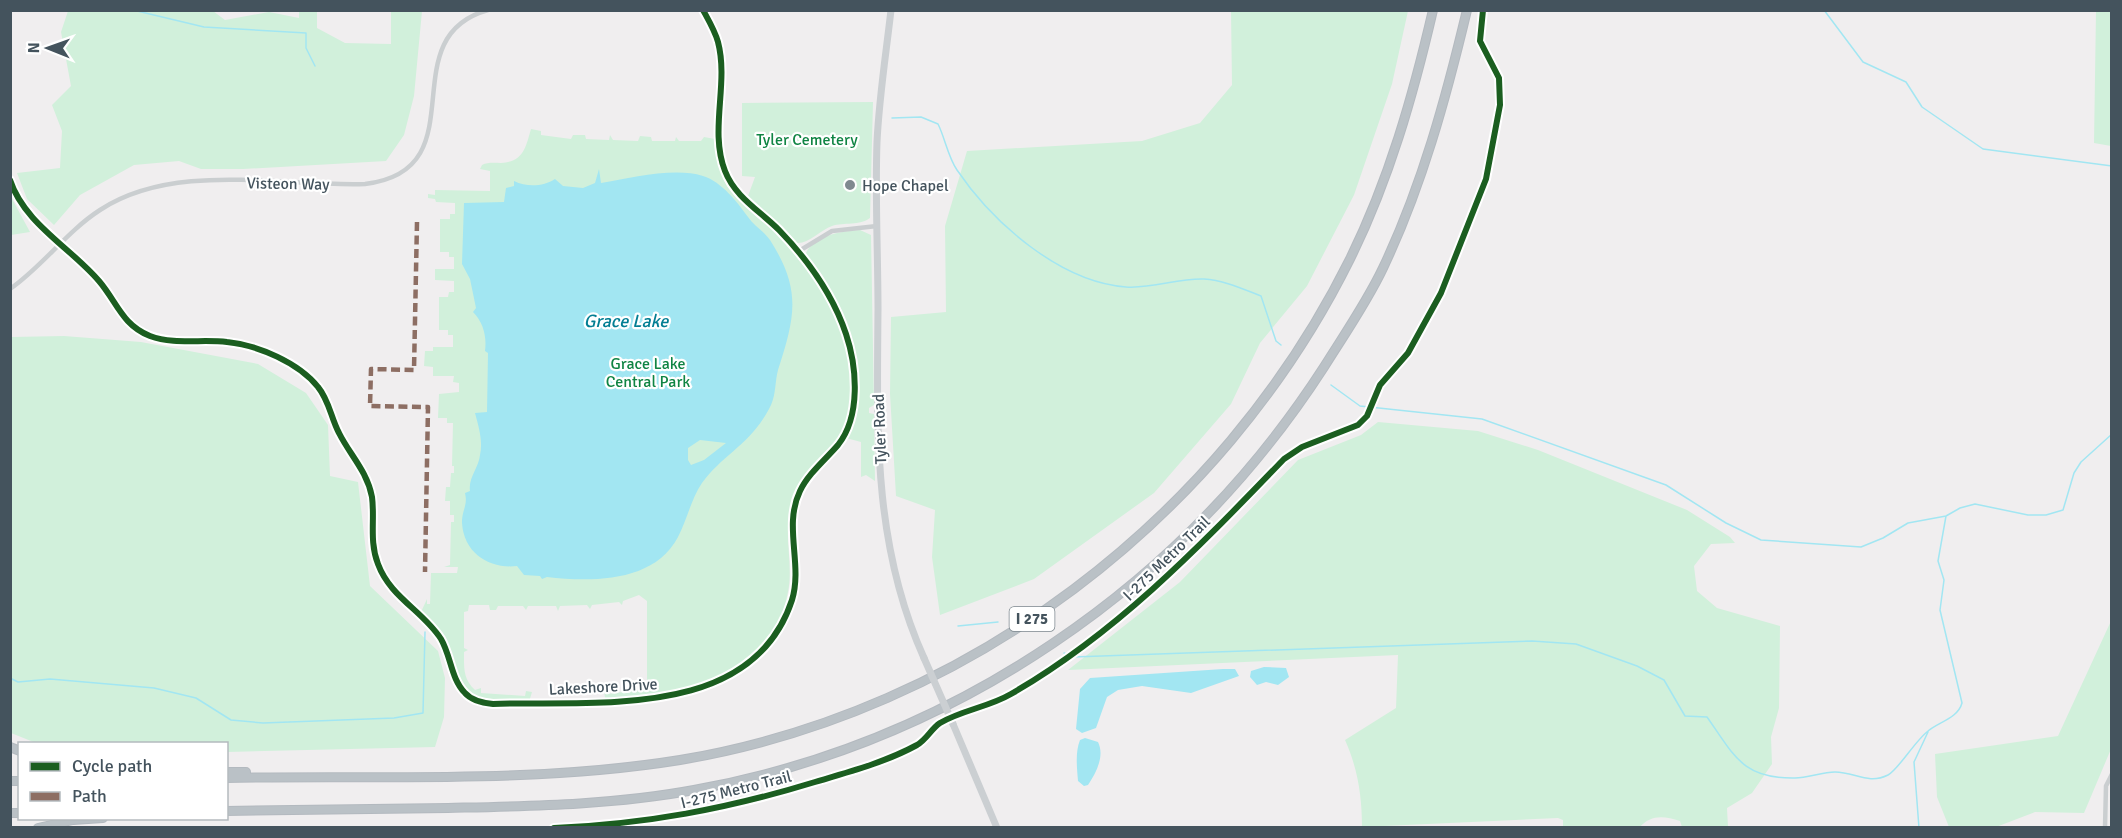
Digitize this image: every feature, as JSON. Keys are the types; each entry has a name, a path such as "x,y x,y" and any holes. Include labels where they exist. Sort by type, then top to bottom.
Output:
{"highway":[{"name":"I 275","path":"228,778 556,773 657,763 722,751 794,732 891,696 986,648 1035,618 1109,562 1179,499 1239,431 1297,352 1336,285 1380,191 1410,105 1432,10"},
{"name":"I 275","path":"228,810 548,806 631,799 711,787 797,765 875,738 975,692 1031,659 1116,598 1200,524 1262,455 1314,382 1382,271 1405,218 1444,104 1467,10"},
{"path":"228,772 285,777"},
{"path":"38,828 73,820"}],"street":[{"name":"Visteon Way","path":"10,289 88,218 110,204 136,192 168,184 205,181 362,184 386,181 416,158 429,135 433,116 434,71 442,47 457,27 488,10"},
{"name":"Lakeshore Drive","path":"10,180 23,205 100,282 121,316 143,333 161,339 228,342 246,346 296,367 314,381 323,394 340,436 360,466 369,485 372,501 373,548 382,574 398,595 441,639 462,690 475,700 493,704 652,699 716,683 742,669 765,648 792,598 795,570 792,519 798,497 807,480 844,435 854,399 852,359 844,327 821,284 799,251 740,195 726,173 720,146 720,53 714,30 703,10"},
{"name":"Tyler Road","path":"891,10 878,131 879,440 884,527 901,598 924,658 997,828"},
{"path":"799,251 832,231 877,226"},
{"path":"2104,828 2106,786 2112,774"}],"green space":[{"path":"68,11 213,11 225,20 269,12 299,18 299,11 317,11 317,28 345,43 391,44 391,11 422,11 414,96 404,135 386,161 243,169 201,169 179,161 134,165 80,195 54,225 27,199 17,173 60,168 62,131 52,105 71,86 61,32"},
{"path":"1231,11 1408,11 1392,84 1354,195 1307,286 1260,343 1231,404 1154,493 1034,579 940,615 932,557 935,510 896,496 890,394 891,317 946,312 945,226 967,151 1142,141 1200,123 1232,85"},
{"path":"2096,11 2111,11 2111,146 2094,143"},
{"name":"Tyler Cemetery","path":"873,102 870,218 862,222 832,226 806,241 797,243 748,196 755,177 742,176 742,103"},
{"name":"Grace Lake","path":"531,129 541,131 541,135 571,139 573,135 585,135 586,139 609,140 610,135 613,140 638,141 640,136 651,137 652,141 675,141 676,137 679,141 701,141 704,137 715,139 720,169 727,186 746,208 783,239 803,262 821,288 842,330 851,369 850,409 841,433 805,479 792,502 788,524 790,570 788,592 781,617 770,638 755,654 738,668 719,678 674,691 627,699 605,698 604,690 607,694 647,689 647,601 639,595 623,601 622,605 619,602 592,605 590,609 587,605 560,606 558,611 556,606 528,606 526,610 523,606 498,606 496,610 490,610 489,605 469,605 468,611 464,612 464,648 468,650 464,652 464,668 468,682 475,690 481,688 481,693 525,696 526,691 532,692 529,702 484,700 472,695 460,680 444,638 421,612 427,599 427,604 430,604 431,573 457,573 458,567 444,567 450,565 451,522 454,522 454,515 450,515 450,501 445,501 446,487 450,487 451,473 454,473 454,466 452,466 453,423 447,423 447,418 438,418 439,394 459,392 459,383 453,382 454,376 433,376 433,367 424,366 425,351 433,351 433,347 453,347 453,335 448,335 448,330 439,330 439,297 448,297 449,292 454,292 454,281 435,280 435,269 454,269 454,257 449,257 449,252 440,252 440,219 450,219 450,214 455,214 455,203 436,202 435,199 428,198 428,194 435,195 435,190 490,191 490,171 480,169 482,165 515,160 523,152"},
{"path":"11,197 30,232 11,235"},
{"path":"860,230 871,235 874,405 869,408 869,413 874,414 875,481 866,475 861,477 861,442 846,438 857,407 858,390 856,356 851,339 839,309 806,253 815,242 829,235"},
{"path":"64,336 141,342 258,364 306,393 328,425 330,476 358,482 370,586 438,651 445,678 444,717 435,747 228,752 228,742 34,742 11,733 11,337"},
{"path":"1378,422 1478,431 1538,450 1687,510 1730,537 1735,543 1711,544 1694,566 1697,591 1717,608 1780,626 1779,708 1771,737 1772,764 1752,793 1727,808 1728,827 1682,827 1680,821 1658,817 1648,820 1639,828 1563,827 1563,820 1558,818 1362,827 1358,783 1345,740 1396,708 1398,655 1068,670 1180,582 1298,460 1361,435"},
{"path":"2111,621 2111,749 2084,813 2035,812 1996,827 1949,827 1937,797 1935,754 2058,736"}],"water":[{"name":"Grace Lake","path":"599,169 601,183 653,174 679,173 703,176 716,183 768,237 780,258 791,289 791,319 771,405 747,439 702,483 678,537 667,552 654,563 620,576 601,579 547,577 542,579 540,576 524,575 517,566 488,562 473,551 464,534 462,523 465,493 470,491 481,450 475,413 487,412 488,353 485,351 484,330 473,312 476,308 470,279 462,264 464,203 504,202 506,188 514,186 514,181 525,185 536,185 555,179 563,186 583,188 595,183","holes":["700,440 726,443 704,460 691,465 688,460 688,448"]},
{"path":"1264,667 1286,668 1289,677 1278,685 1266,682 1257,685 1250,677 1251,671"},
{"path":"1235,669 1239,676 1191,693 1142,686 1118,690 1107,697 1096,728 1082,733 1076,729 1080,689 1090,678"},
{"path":"1085,738 1098,742 1101,753 1094,775 1088,785 1084,786 1078,781 1077,750 1080,740"}],"waterway":[{"path":"133,10 204,27 306,33 306,48 315,66"},
{"path":"1824,10 1863,62 1906,82 1922,107 1983,149 2112,166"},
{"path":"892,118 921,117 938,124 954,165 972,190 1009,229 1053,262 1101,283 1126,287 1204,279 1240,288 1261,296 1276,341 1281,345"},
{"path":"1331,385 1360,406 1482,419 1666,485 1726,523 1761,540 1861,547 1883,538 1908,523 1946,516 1960,508 1975,504 2028,515 2046,515 2063,510 2074,473 2081,462 2112,434"},
{"path":"1064,653 1073,657 1532,641 1576,644 1637,666 1664,680 1685,716 1707,717 1733,753 1751,769 1777,777 1800,778 1835,772 1874,779 1881,778 1892,772 1932,728 1957,712 1962,703 1940,610 1944,580 1938,561 1946,516"},
{"path":"958,626 998,622"},
{"path":"10,678 18,682 50,679 154,688 196,698 231,720 263,723 394,718 423,713 425,632"},
{"path":"1919,828 1914,762 1928,732"}],"marked path":[{"path":"417,222 414,370 371,369 370,406 428,407 425,572"}],"cycle path":[{"path":"10,180 26,209 99,281 133,326 159,339 217,341 252,347 289,363 310,378 318,387 339,433 370,488 375,555 383,576 398,595 434,629 441,639 460,687 468,696 493,704 621,702 665,696 706,685 743,667 772,639 792,600 795,586 793,531 795,504 807,479 838,445 845,433 854,406 855,391 850,347 834,305 818,278 799,253 779,230 741,196 725,171 719,139 721,58 717,38 703,10"},
{"name":"I-275 Metro Trail","path":"554,828 654,819 750,800 880,762 905,751 920,743 940,723 1011,694 1050,670 1122,616 1155,587 1284,459 1302,447 1358,425 1367,416 1380,385 1408,353 1441,293 1486,179 1500,105 1499,78 1480,41 1483,10"}],"place":[{"name":"Hope Chapel","path":"850,185"}],"park label":[{"name":"Grace Lake Central Park","path":"648,372"}]}
